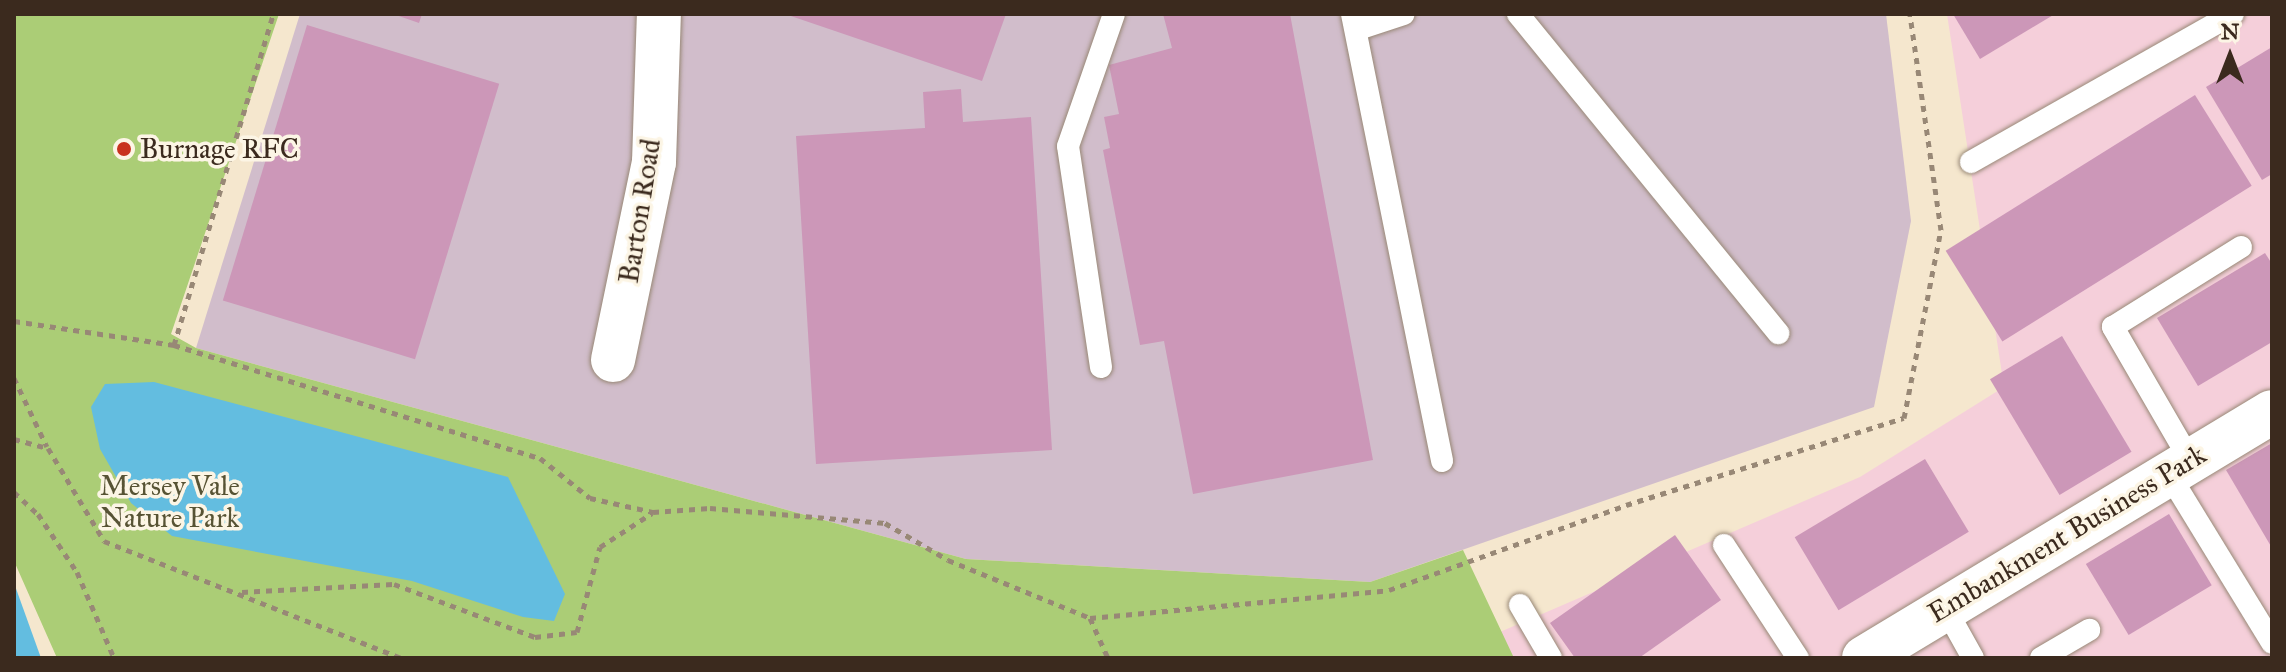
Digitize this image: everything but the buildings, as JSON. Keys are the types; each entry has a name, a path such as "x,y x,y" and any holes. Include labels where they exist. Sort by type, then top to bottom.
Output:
{"street":[{"name":"Barton Road","path":"613,360 654,162 659,14"},
{"name":"Embankment Business Park","path":"1864,658 1944,606 2272,412"}],"lane":[{"path":"1101,367 1068,146 1114,14"},
{"path":"1404,14 1355,22 1442,461"},
{"path":"1518,14 1778,333"},
{"path":"1971,162 2233,14"},
{"path":"2241,247 2113,327 2179,467 2272,643"},
{"path":"1724,545 1798,658"},
{"path":"1520,605 1551,658"},
{"path":"1944,606 1973,658"},
{"path":"2041,658 2089,630"}],"path":[{"path":"174,345 273,14"},
{"path":"14,321 174,345 540,458 590,498 653,512 710,508 885,523 948,560 1090,618 1389,590 1626,505 1904,418 1941,230 1910,14"},
{"path":"14,378 48,448 104,541 242,592 401,658"},
{"path":"14,439 48,448"},
{"path":"14,492 38,514 77,572 114,658"},
{"path":"242,592 394,584 535,637 577,632 600,547 653,512"},
{"path":"1090,618 1108,658"}],"shaded area":[{"path":"300,14 1886,14 1911,221 1874,407 1370,582 966,559 196,348"},
{"path":"1947,14 2272,14 2272,658 1514,658 1500,632 1860,477 2004,387"}],"green space":[{"name":"Mersey Vale Nature Park","path":"14,14 279,14 171,334 196,348 966,559 1370,582 1463,550 1514,658 57,658 14,561"}],"water":[{"path":"154,382 508,477 565,594 554,621 523,617 412,581 172,536 131,503 100,449 91,407 105,384"},
{"path":"14,583 41,658 14,658"}],"place":[{"name":"Burnage RFC","path":"124,149"}]}
